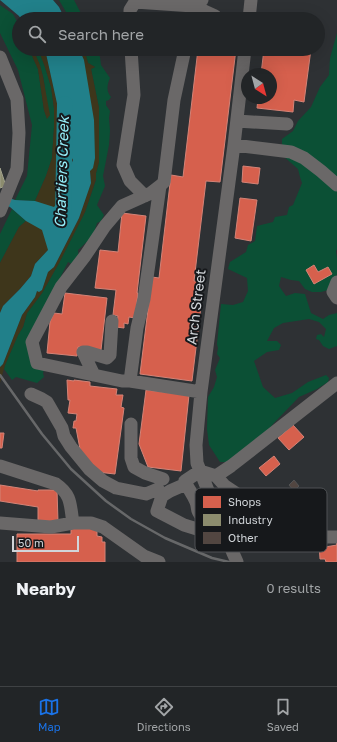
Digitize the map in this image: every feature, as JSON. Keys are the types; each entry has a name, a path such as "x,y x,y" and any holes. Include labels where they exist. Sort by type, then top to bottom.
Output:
{"street":[{"path":"250,12 251,0"},
{"path":"130,12 135,2 195,8 205,12"},
{"path":"131,56 134,95 123,165 130,181 145,196"},
{"path":"183,56 174,100 164,182 151,193 122,206 105,226 85,256 61,287 32,342 37,362 122,381 201,392"},
{"name":"Arch Street","path":"207,488 197,463 196,445 201,392 234,145 244,56"},
{"path":"0,57 17,100 19,133 17,169 1,208"},
{"path":"237,121 287,124"},
{"path":"234,145 291,152 304,158 337,185"},
{"path":"130,381 137,328 144,299 160,186"},
{"path":"337,282 333,292 337,298"},
{"path":"94,375 83,352 88,352 107,358 110,355 112,321"},
{"path":"216,476 231,466 337,383"},
{"path":"31,394 47,402 62,428 64,436 89,469 103,481 116,488 146,494 161,488 185,482 200,471 216,476 228,488"},
{"path":"131,424 131,458 134,467 161,488"},
{"path":"0,466 56,484 63,489 70,500 73,523"},
{"path":"185,482 195,500"},
{"path":"161,488 157,511 184,525 195,528"},
{"path":"0,523 51,527 73,523 91,523 103,527 144,556 158,562"},
{"name":"Arch Street","path":"233,552 237,562"}],"green space":[{"path":"59,0 74,0 80,12 66,12"},
{"path":"0,5 12,13 12,56 32,56 38,69 44,110 47,119 44,81 36,56 41,56 51,87 54,108 52,158 35,201 15,200 27,176 32,125 18,70 0,33"},
{"path":"337,33 337,180 332,185 337,191 337,274 328,290 321,292 312,292 305,289 299,281 281,277 279,286 286,296 295,293 305,294 311,313 323,319 329,315 337,313 337,346 329,349 323,346 319,340 316,339 317,335 321,334 324,337 326,329 319,322 309,319 283,323 274,328 267,341 277,341 281,345 279,350 267,352 254,361 263,387 275,398 292,393 308,382 326,375 329,378 328,382 299,397 267,432 227,462 220,462 209,445 207,429 208,397 214,387 217,377 215,370 220,358 217,354 217,344 221,304 233,305 243,302 248,291 247,278 228,269 230,262 246,252 248,245 255,241 257,226 273,222 275,217 287,215 289,207 293,205 302,183 298,169 282,155 282,139 293,131 298,121 311,107 320,87 329,75 330,58"},
{"path":"86,56 100,56 101,65 110,78 108,83 108,92 111,97 106,101 106,105 110,111 110,131 103,176 105,186 97,205 104,215 101,221 97,223 93,236 78,250 79,261 74,265 68,262 61,276 64,279 34,329 45,367 43,373 44,377 37,383 16,377 12,380 4,369 5,365 23,327 27,313 42,293 85,212 96,180 99,162 99,108 91,69 95,67 88,63"},
{"path":"12,209 26,221 19,227 0,263 0,234"}],"sand":[{"path":"32,56 36,56 43,77 50,115 47,119 44,110 38,69"},
{"path":"41,56 47,56 58,108 72,132 68,151 73,159 67,174 66,192 48,250 35,264 31,276 3,306 0,313 0,263 19,227 26,221 27,201 35,201 52,158 54,108 51,87"},
{"path":"82,56 86,56 88,63 95,67 91,69 99,108 99,162 96,179 85,212 59,263 42,293 27,313 23,327 5,365 0,383 0,367 3,364 22,315 35,297 37,291 42,290 48,272 54,267 79,218 91,183 84,60"}],"water":[{"path":"0,0 53,0 62,12 14,12"},
{"path":"47,56 82,56 94,120 95,158 93,168 90,171 91,183 79,218 54,267 48,272 42,290 39,292 37,291 35,297 22,315 3,364 0,367 0,313 3,306 31,276 35,264 48,250 42,230 26,221 10,207 0,203 3,196 15,200 35,201 54,207 66,192 67,174 73,160 68,151 72,132 62,124"}],"building: Shops":[{"path":"197,56 235,56 220,182 206,181 194,281 199,281 196,306 201,306 192,381 140,374 152,277 159,278 171,175 183,177"},
{"path":"263,56 310,56 304,102 294,100 293,112 257,108 257,104 277,104 277,68 262,68"},
{"path":"243,166 260,168 258,184 242,182"},
{"path":"240,198 257,200 251,241 235,238"},
{"path":"122,213 146,216 135,318 129,317 128,324 124,323 124,328 116,327 118,316 113,315 116,290 95,288 100,250 118,252"},
{"path":"314,265 318,272 328,267 332,274 314,284 306,270"},
{"path":"65,293 107,298 101,350 78,347 77,356 47,353 50,322 54,313 62,314"},
{"path":"67,380 90,382 90,386 117,389 116,395 123,395 121,407 124,408 115,474 97,472 80,449 76,428 73,428 77,414 68,413 70,400 68,400"},
{"path":"146,390 189,395 181,471 148,467 139,444"},
{"path":"293,425 304,437 289,450 278,438"},
{"path":"0,433 4,433 2,448 0,448"},
{"path":"274,456 280,464 266,476 259,468"},
{"path":"0,485 38,491 57,490 58,522 38,522 38,507 0,501"},
{"path":"71,528 97,528 97,536 102,537 102,542 105,542 105,562 17,562 17,534 71,534"},
{"path":"337,545 337,562 326,562 325,559 320,559 320,552 327,552 327,547"}],"building: Industry":[{"path":"0,168 6,186 0,188"}],"building: Other":[{"path":"294,480 299,486 297,488 292,488 289,485"}],"waterway":[{"name":"Chartiers Creek","path":"63,217 65,104"}],"railway":[{"path":"0,375 42,434 71,469 106,501 131,519 165,538 195,551"},
{"path":"198,552 212,558 229,562"}]}
